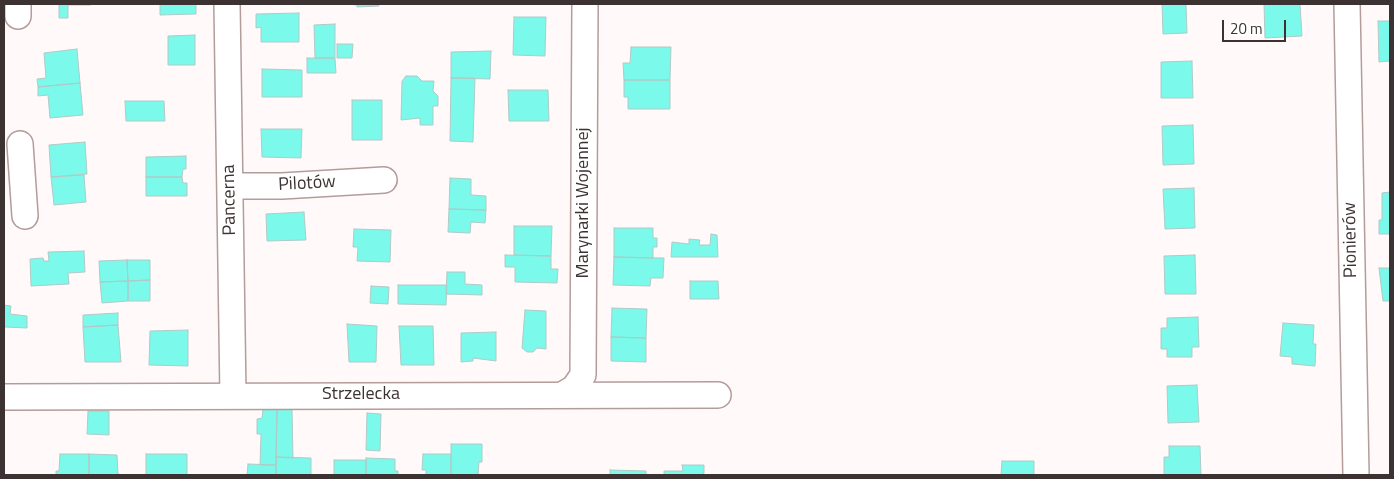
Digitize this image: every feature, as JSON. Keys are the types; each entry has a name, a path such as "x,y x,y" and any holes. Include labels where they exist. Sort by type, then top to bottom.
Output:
{"street":[{"name":"Pancerna","path":"227,4 234,396"},
{"name":"Marynarki Wojennej","path":"564,394 574,388 582,375 585,4"},
{"name":"Pionierów","path":"1347,4 1356,475"},
{"path":"20,144 13,182 25,216"},
{"name":"Pilotów","path":"230,186 282,186 384,180"},
{"name":"Strzelecka","path":"4,397 718,395"}],"building":[{"path":"59,4 91,5 68,5 68,18 59,18"},
{"path":"160,4 196,4 196,14 160,15"},
{"path":"346,4 378,4 379,6 357,7 357,5"},
{"path":"1162,4 1186,4 1187,33 1163,34"},
{"path":"1264,4 1300,4 1302,36 1265,38"},
{"path":"299,13 299,42 261,42 261,27 256,28 256,14"},
{"path":"514,17 546,17 545,56 513,55"},
{"path":"1378,21 1390,21 1390,61 1379,62"},
{"path":"335,24 335,58 315,58 314,25"},
{"path":"195,35 195,65 168,65 168,36"},
{"path":"337,44 353,44 352,58 337,58"},
{"path":"631,47 671,47 670,80 624,80 623,63 630,63"},
{"path":"77,49 80,83 38,87 37,79 46,78 44,53"},
{"path":"491,51 490,79 451,78 451,52"},
{"path":"307,58 335,58 336,73 307,73"},
{"path":"1192,61 1193,98 1161,98 1161,62"},
{"path":"262,69 302,70 302,97 262,97"},
{"path":"406,76 417,76 422,81 434,81 433,91 438,96 438,106 433,106 433,125 420,125 420,118 401,120 402,81"},
{"path":"451,78 475,78 473,142 450,141"},
{"path":"624,80 670,80 670,109 628,109 628,97 624,97"},
{"path":"80,83 83,115 50,118 48,95 38,96 38,87"},
{"path":"508,90 548,90 549,121 509,121"},
{"path":"352,100 382,100 382,140 352,140"},
{"path":"125,101 164,101 165,121 126,121"},
{"path":"1193,125 1194,164 1163,165 1162,126"},
{"path":"261,129 302,129 301,158 262,157"},
{"path":"85,142 87,174 51,177 49,145"},
{"path":"186,156 186,169 183,169 182,177 146,177 146,157"},
{"path":"84,175 86,202 54,205 51,177"},
{"path":"146,177 182,177 183,183 187,183 187,196 146,196"},
{"path":"450,178 471,179 471,195 486,196 486,210 449,209"},
{"path":"1194,188 1195,228 1165,229 1163,189"},
{"path":"1390,192 1390,234 1379,234 1379,220 1382,220 1382,193"},
{"path":"449,209 486,210 485,223 471,222 470,233 448,232"},
{"path":"304,212 306,240 267,241 266,214"},
{"path":"514,226 552,226 551,256 514,255"},
{"path":"614,228 653,228 653,238 657,238 657,247 653,247 653,258 614,257"},
{"path":"354,229 391,230 390,262 357,261 358,247 353,247"},
{"path":"711,234 717,235 718,257 671,257 672,242 689,244 689,239 700,240 699,245 710,245"},
{"path":"84,251 85,272 68,273 69,284 31,286 30,259 43,258 44,261 49,261 48,252"},
{"path":"505,255 551,256 551,269 558,269 557,283 515,282 515,267 505,267"},
{"path":"1195,255 1196,294 1165,294 1164,256"},
{"path":"614,257 664,258 663,278 651,278 650,286 613,285"},
{"path":"127,260 128,281 100,282 99,261"},
{"path":"127,260 150,260 150,280 128,281"},
{"path":"1379,268 1390,268 1390,301 1383,301"},
{"path":"447,272 465,272 465,284 482,285 482,295 446,294"},
{"path":"150,280 150,301 128,301 128,281"},
{"path":"128,281 128,301 102,303 100,282"},
{"path":"690,281 718,281 719,299 690,299"},
{"path":"398,285 447,285 446,305 398,304"},
{"path":"371,286 389,287 388,304 370,303"},
{"path":"4,305 11,306 10,314 27,316 27,328 4,327"},
{"path":"612,308 647,309 646,338 611,337"},
{"path":"525,310 546,311 546,349 537,348 533,352 527,352 522,348"},
{"path":"118,313 118,325 83,327 83,315"},
{"path":"1198,317 1199,347 1192,347 1192,357 1167,357 1167,349 1161,349 1161,328 1167,328 1167,318"},
{"path":"1283,323 1314,325 1313,344 1316,344 1315,366 1292,364 1292,357 1280,356"},
{"path":"347,324 377,326 376,362 349,362"},
{"path":"118,325 121,362 85,362 83,327"},
{"path":"399,326 433,326 434,365 401,365"},
{"path":"188,330 188,366 149,365 150,331"},
{"path":"496,332 496,361 473,358 473,361 461,362 461,333"},
{"path":"611,337 646,338 646,362 611,361"},
{"path":"1197,385 1199,422 1168,423 1167,386"},
{"path":"263,409 277,409 276,465 260,465 261,434 257,434 257,419 262,418"},
{"path":"277,409 292,409 293,458 276,457"},
{"path":"88,411 109,411 109,435 87,434"},
{"path":"367,413 381,414 380,451 366,450"},
{"path":"451,444 482,444 482,462 479,462 478,475 451,475"},
{"path":"1169,446 1200,446 1201,475 1164,475 1164,457 1169,457"},
{"path":"60,454 89,454 89,475 56,475 56,471 59,471"},
{"path":"89,454 117,455 118,474 123,475 89,475"},
{"path":"146,454 187,454 187,475 146,475"},
{"path":"423,454 451,454 451,475 426,475 426,470 422,470"},
{"path":"276,457 311,458 311,475 276,475"},
{"path":"366,458 395,459 395,471 398,471 398,475 366,475"},
{"path":"334,460 366,460 366,475 334,475"},
{"path":"1002,461 1034,461 1034,475 1001,475"},
{"path":"248,464 276,465 276,475 247,475"},
{"path":"682,465 704,465 704,473 703,475 664,475 664,471 683,471"},
{"path":"610,470 646,471 646,475 610,475"}]}
